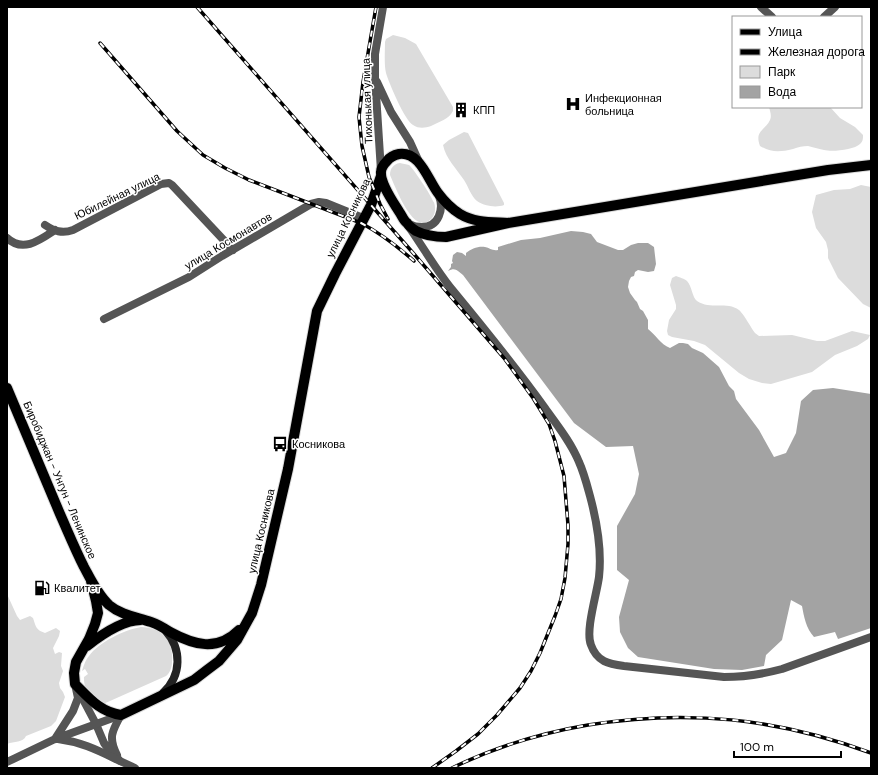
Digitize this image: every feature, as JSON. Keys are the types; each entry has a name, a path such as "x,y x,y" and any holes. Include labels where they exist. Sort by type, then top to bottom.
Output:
{"main road":[{"path":"508,223 482,222 466,217 454,210 437,192 420,164 414,158 402,153 388,158 381,174 386,190 407,224 417,231 431,237 446,237 508,223 828,170 871,165"},
{"name":"улица Косникова","path":"121,715 194,680 219,661 237,640 252,613 261,585 288,469 318,311 335,274 376,194 381,174"},
{"name":"Биробиджан - Унгун - Ленинское","path":"7,388 73,544 91,581"},
{"path":"91,581 109,605 135,618 151,622 185,640 194,643 219,643 231,638 252,613"},
{"path":"91,581 98,613 93,630 76,662 74,673 75,684 102,709 121,715"},
{"path":"84,648 101,636 124,624 137,620 145,620"},
{"path":"160,696 172,683 177,669 176,649 170,636 162,627"}],"street":[{"name":"Тихонькая улица","path":"381,174 375,54 383,7"},
{"path":"761,7 771,16"},
{"path":"825,16 835,7"},
{"path":"375,78 391,112 410,142 420,164"},
{"name":"Юбилейная улица","path":"45,225 55,230 65,232 73,230 161,184 168,183 172,185 233,250"},
{"path":"407,224 423,228 435,222 440,214 442,206 437,192"},
{"name":"улица Космонавтов","path":"104,319 189,277 311,204 319,202 326,203 363,218"},
{"path":"407,224 449,285 526,382 570,444 579,462 590,498 598,538 599,576 591,620 590,644 594,653 601,660 624,666 724,677 739,677 782,669 871,637"},
{"path":"7,238 14,243 25,245 39,241 55,230"},
{"path":"75,684 96,724 104,743 120,761"},
{"path":"75,684 78,698 73,711 55,739 69,740 79,743 135,768"},
{"path":"120,761 112,746 112,739 114,727 121,715"},
{"name":"улица Косникова","path":"7,762 55,739 121,715"}],"green space":[{"path":"393,35 405,38 416,44 453,107 451,114 444,120 431,126 420,128 413,125 406,117 385,70 385,42 386,39"},
{"path":"769,108 831,108 840,118 855,127 863,135 863,139 860,144 853,148 837,151 828,151 808,146 780,151 768,150 760,146 758,137 759,133 771,118"},
{"path":"464,132 468,133 504,205 490,206 477,201 446,155 443,145"},
{"path":"400,163 411,167 426,188 434,203 434,213 432,218 427,222 421,223 415,220 404,206 390,175 391,169"},
{"path":"861,185 871,187 871,308 863,304 838,278 828,258 826,242 816,228 812,212 816,195 834,190 850,189"},
{"path":"676,276 687,281 694,297 702,304 729,306 739,310 755,333 759,336 792,335 817,341 825,341 852,331 870,335 868,339 857,346 835,355 812,372 771,384 762,383 749,379 739,373 705,345 668,335 667,331 669,320 676,309 670,285 672,278"},
{"path":"7,594 20,620 30,616 33,618 37,628 42,632 45,633 56,628 60,631 53,648 55,654 59,652 62,653 61,666 63,671 59,683 65,697 56,721 51,726 26,736 21,741 7,744"},
{"path":"141,627 161,633 169,642 172,654 170,672 166,676 101,705 94,699 85,686 84,677 88,674 85,669 82,671 86,661 93,651 105,641 127,631"}],"water":[{"path":"571,231 591,234 597,242 618,250 623,250 638,243 648,243 654,247 656,264 654,271 648,272 638,270 635,272 634,276 631,277 628,287 630,293 648,320 648,329 661,342 670,348 679,343 688,344 692,348 703,353 719,367 729,386 734,391 736,399 759,430 774,457 786,453 796,433 801,401 813,390 833,388 871,394 871,628 838,639 835,632 814,637 807,626 802,606 791,600 782,640 766,655 764,666 742,670 714,669 638,657 628,648 620,632 619,617 629,580 617,570 617,526 635,494 639,474 633,446 606,447 574,423 463,275 455,269 448,271 453,263 453,255 457,252 466,256 466,253 477,247 498,250 498,247 521,240 540,238"}],"railway":[{"path":"197,7 504,358 533,398 549,424 555,441 564,476 568,525 565,578 561,599 555,616 540,653 520,688 497,715 478,734 432,768"},
{"path":"376,7 363,82 359,117 362,146 369,177 388,219"},
{"path":"100,43 177,131 203,155 249,180 361,223 388,240 414,261"},
{"path":"452,768 502,747 553,732 625,720 661,718 731,720 766,725 836,741 871,753"}],"place":[{"name":"Инфекционная больница","path":"573,104"},
{"name":"КПП","path":"461,110"},
{"name":"Косникова","path":"280,444"},
{"name":"Квалитет","path":"42,588"}]}
